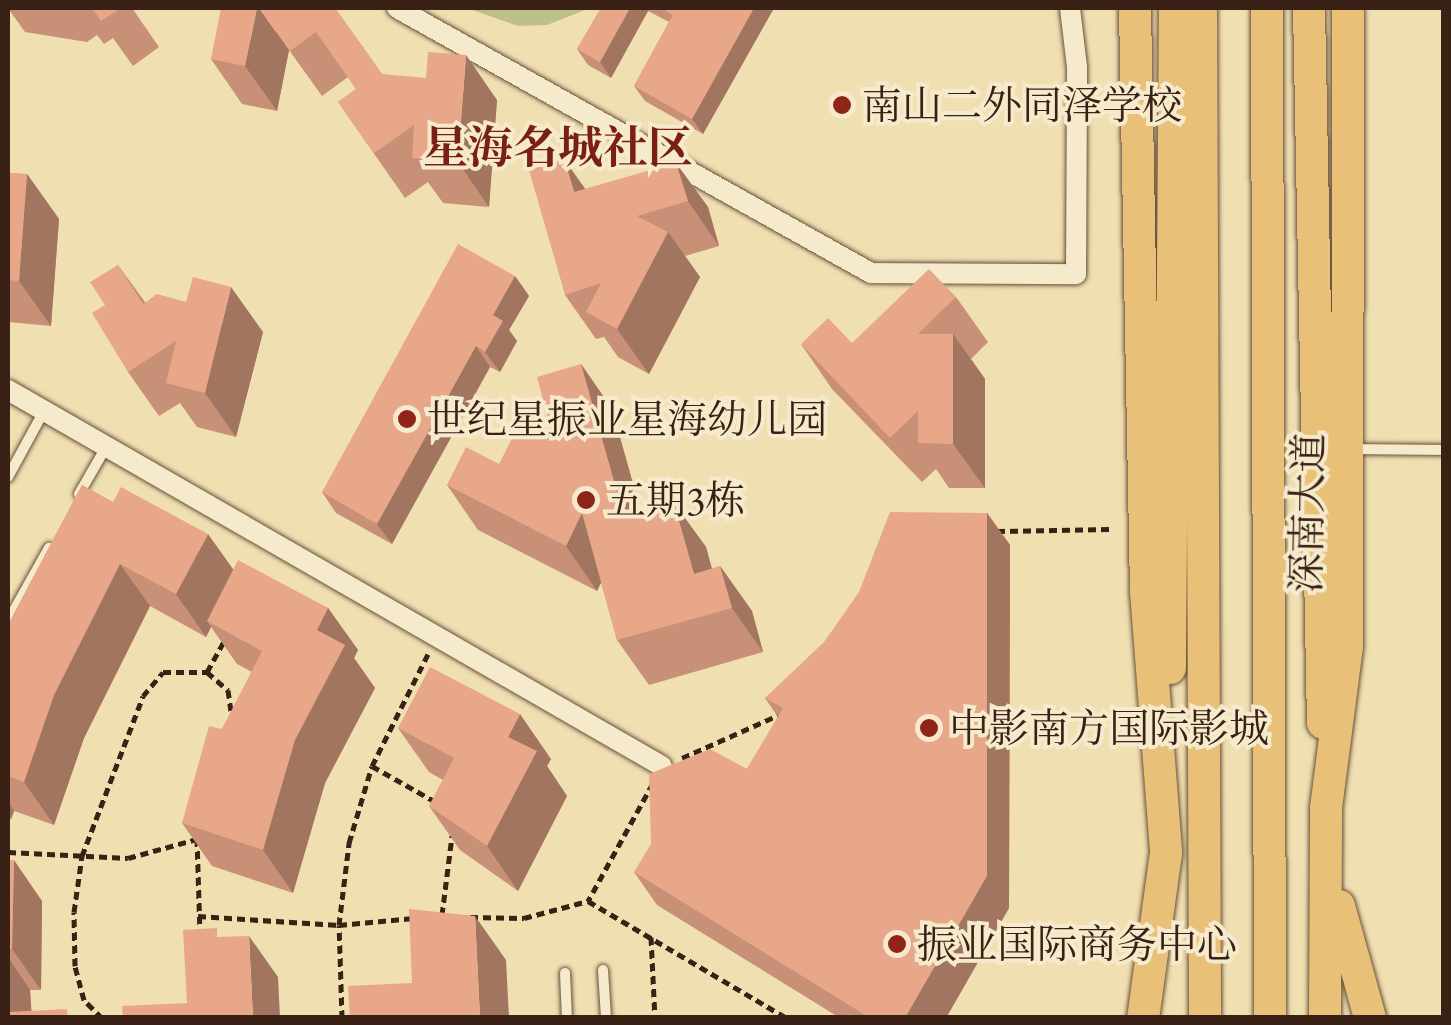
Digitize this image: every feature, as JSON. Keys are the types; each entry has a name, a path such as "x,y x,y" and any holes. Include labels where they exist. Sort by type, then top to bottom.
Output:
{"main road":[{"path":"1135,8 1142,480 1166,853 1142,1018"},
{"path":"1165,1018 1175,8"},
{"path":"1201,8 1205,1018"},
{"name":"深南大道","path":"1266,8 1270,1018"},
{"path":"1309,8 1314,535 1326,818 1346,939 1370,1018"},
{"name":"深南大道","path":"1325,1018 1326,818 1348,646 1348,8"}],"street":[{"path":"397,8 871,273 1076,274 1077,54 1070,8"},
{"path":"8,390 662,766"}],"lane":[{"path":"8,477 44,411"},
{"path":"76,499 106,447"},
{"path":"1351,449 1444,450"},
{"path":"8,621 57,534"},
{"path":"603,970 606,1018"},
{"path":"565,972 567,1018"}],"path":[{"path":"990,531 1109,528"},
{"path":"206,672 234,625"},
{"path":"356,1012 342,1015 339,925 349,843 372,766 436,638"},
{"path":"102,1018 84,1000 75,966 82,856 143,696 164,672 206,672 228,690 228,734"},
{"path":"588,902 662,766 788,708"},
{"path":"372,766 421,789 446,812"},
{"path":"202,949 197,839 203,822"},
{"path":"438,931 449,825"},
{"path":"8,852 128,858 197,839"},
{"path":"198,916 339,925 442,916 524,918 588,902 787,1018"},
{"path":"652,937 656,1018"}],"green space":[{"path":"467,8 590,8 547,25 518,26"}],"building":[{"path":"92,8 121,8 101,21"},
{"path":"221,8 257,8 245,66 211,59"},
{"path":"259,8 335,8 382,74 426,78 428,52 466,55 458,162 412,158 414,125 374,153 338,102 356,89 316,32 290,51"},
{"path":"601,8 630,8 600,62 577,49"},
{"path":"660,8 754,8 692,119 634,86 673,15"},
{"path":"564,159 574,192 676,163 688,201 637,216 668,232 617,329 586,312 601,283 565,295 529,170"},
{"path":"8,173 27,174 19,281 8,280"},
{"path":"458,244 515,276 493,315 503,321 485,352 476,346 377,524 322,492"},
{"path":"118,265 143,304 157,294 186,302 193,277 231,287 205,393 166,383 176,341 128,372 92,313 105,305 90,282"},
{"path":"929,269 956,297 918,334 953,334 953,444 918,443 918,411 890,438 801,344 828,318 852,343"},
{"path":"581,364 624,517 674,503 694,574 720,566 732,608 617,640 582,513 566,546 447,485 466,447 499,464 525,413 550,426 537,377"},
{"path":"82,485 113,502 121,487 208,534 176,594 120,564 54,695 24,782 8,776 8,625"},
{"path":"890,512 987,513 987,876 905,1018 870,1018 634,872 651,844 649,774 710,749 747,769 783,708 765,698 824,642 859,592"},
{"path":"238,560 328,608 317,630 345,645 295,740 263,850 182,823 209,726 222,729 262,651 207,621"},
{"path":"430,667 520,714 508,737 537,751 487,846 429,806 454,758 398,728"},
{"path":"8,860 14,860 12,949 8,949"},
{"path":"409,909 475,916 480,1018 350,1018 348,986 412,983"},
{"path":"217,928 217,937 249,936 253,1018 123,1018 122,1006 187,1003 183,930"},
{"path":"67,1009 68,1018 8,1018 8,1012"}],"place":[{"name":"南山二外同泽学校","path":"842,105"},
{"name":"世纪星振业星海幼儿园","path":"407,419"},
{"name":"五期3栋","path":"586,500"},
{"name":"中影南方国际影城","path":"929,728"},
{"name":"振业国际商务中心","path":"897,944"}],"district":[{"name":"星海名城社区","path":"558,148"}]}
